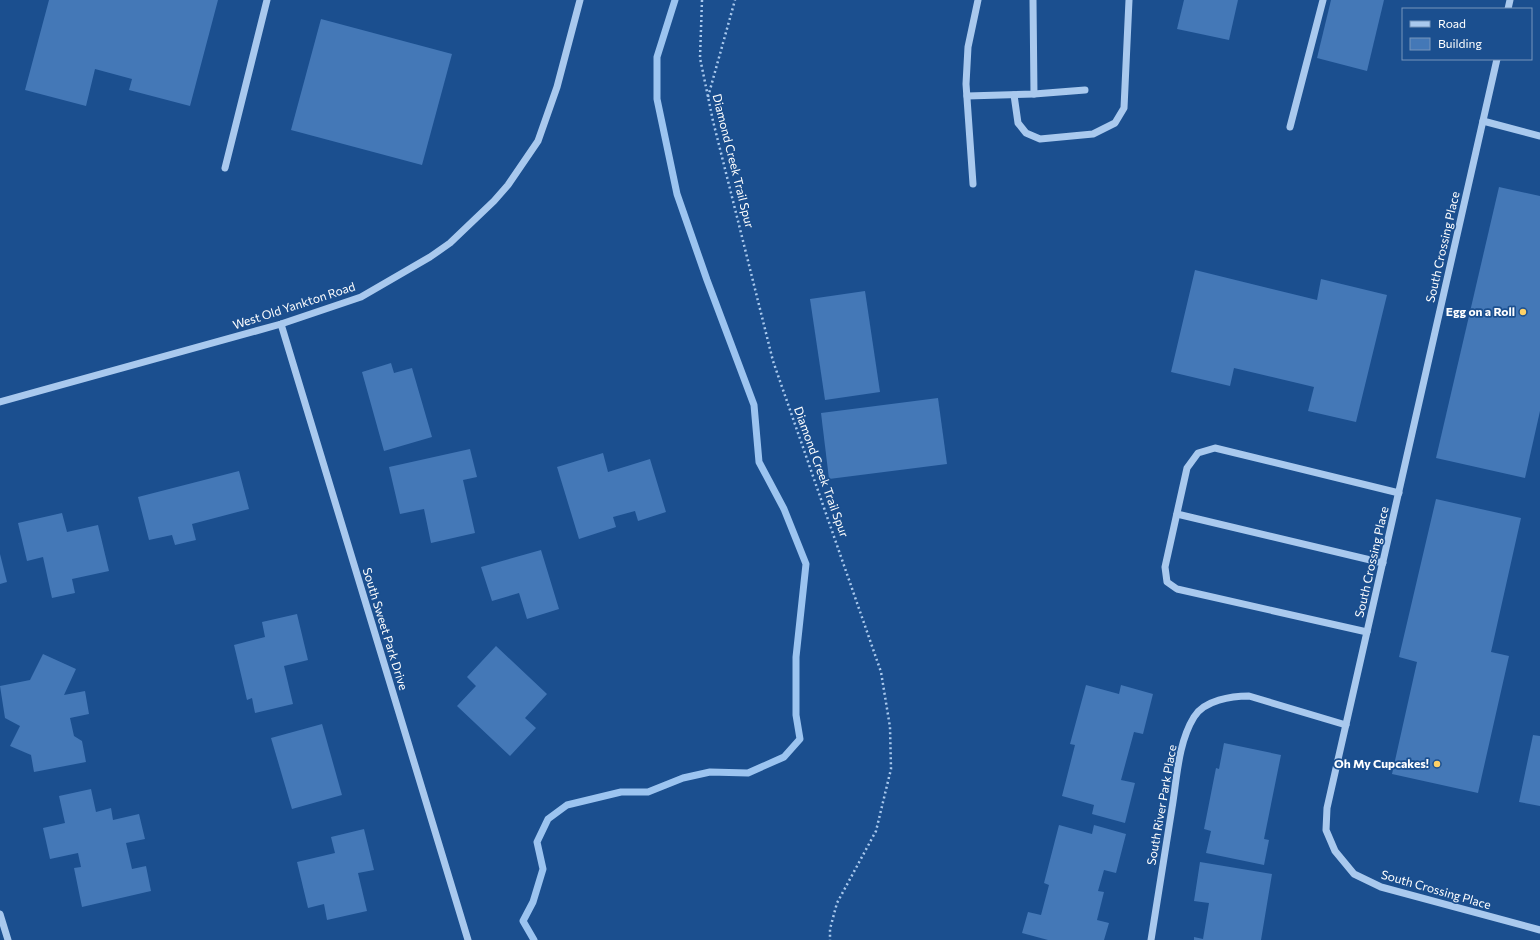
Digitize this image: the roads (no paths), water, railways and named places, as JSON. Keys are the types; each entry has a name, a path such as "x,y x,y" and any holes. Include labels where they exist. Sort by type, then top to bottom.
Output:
{"street":[{"path":"225,168 267,0"},
{"name":"West Old Yankton Road","path":"0,402 281,324 361,297 423,261 450,242 494,201 508,184 538,141 558,87 580,0"},
{"path":"972,184 967,96 968,47 978,0"},
{"path":"1034,0 1034,94"},
{"path":"1014,95 1018,122 1026,133 1040,140 1093,134 1115,123 1124,108 1129,0"},
{"path":"1290,127 1323,0"},
{"name":"South Crossing Place","path":"1497,60 1327,808 1326,830 1335,851 1344,864 1354,874 1381,887 1540,930"},
{"path":"967,96 1034,94 1085,90"},
{"path":"1483,121 1540,136"},
{"name":"South Sweet Park Drive","path":"281,324 468,940"},
{"path":"1367,632 1177,589 1167,582 1166,567 1187,468 1198,453 1215,448 1399,493"},
{"path":"1177,514 1383,563"},
{"name":"South River Park Place","path":"1151,940 1181,749 1195,716 1207,706 1222,699 1234,696 1249,696 1346,725"},
{"path":"0,914 8,940"}],"waterway":[{"path":"534,940 523,921 533,902 543,869 537,842 548,819 567,805 621,792 648,792 683,778 710,772 748,773 784,757 800,739 796,715 796,657 806,564 784,509 759,462 754,405 707,280 677,194 657,99 657,57 675,0"}],"place":[{"name":"Egg on a Roll","path":"1523,312"},
{"name":"Oh My Cupcakes!","path":"1437,764"}]}
